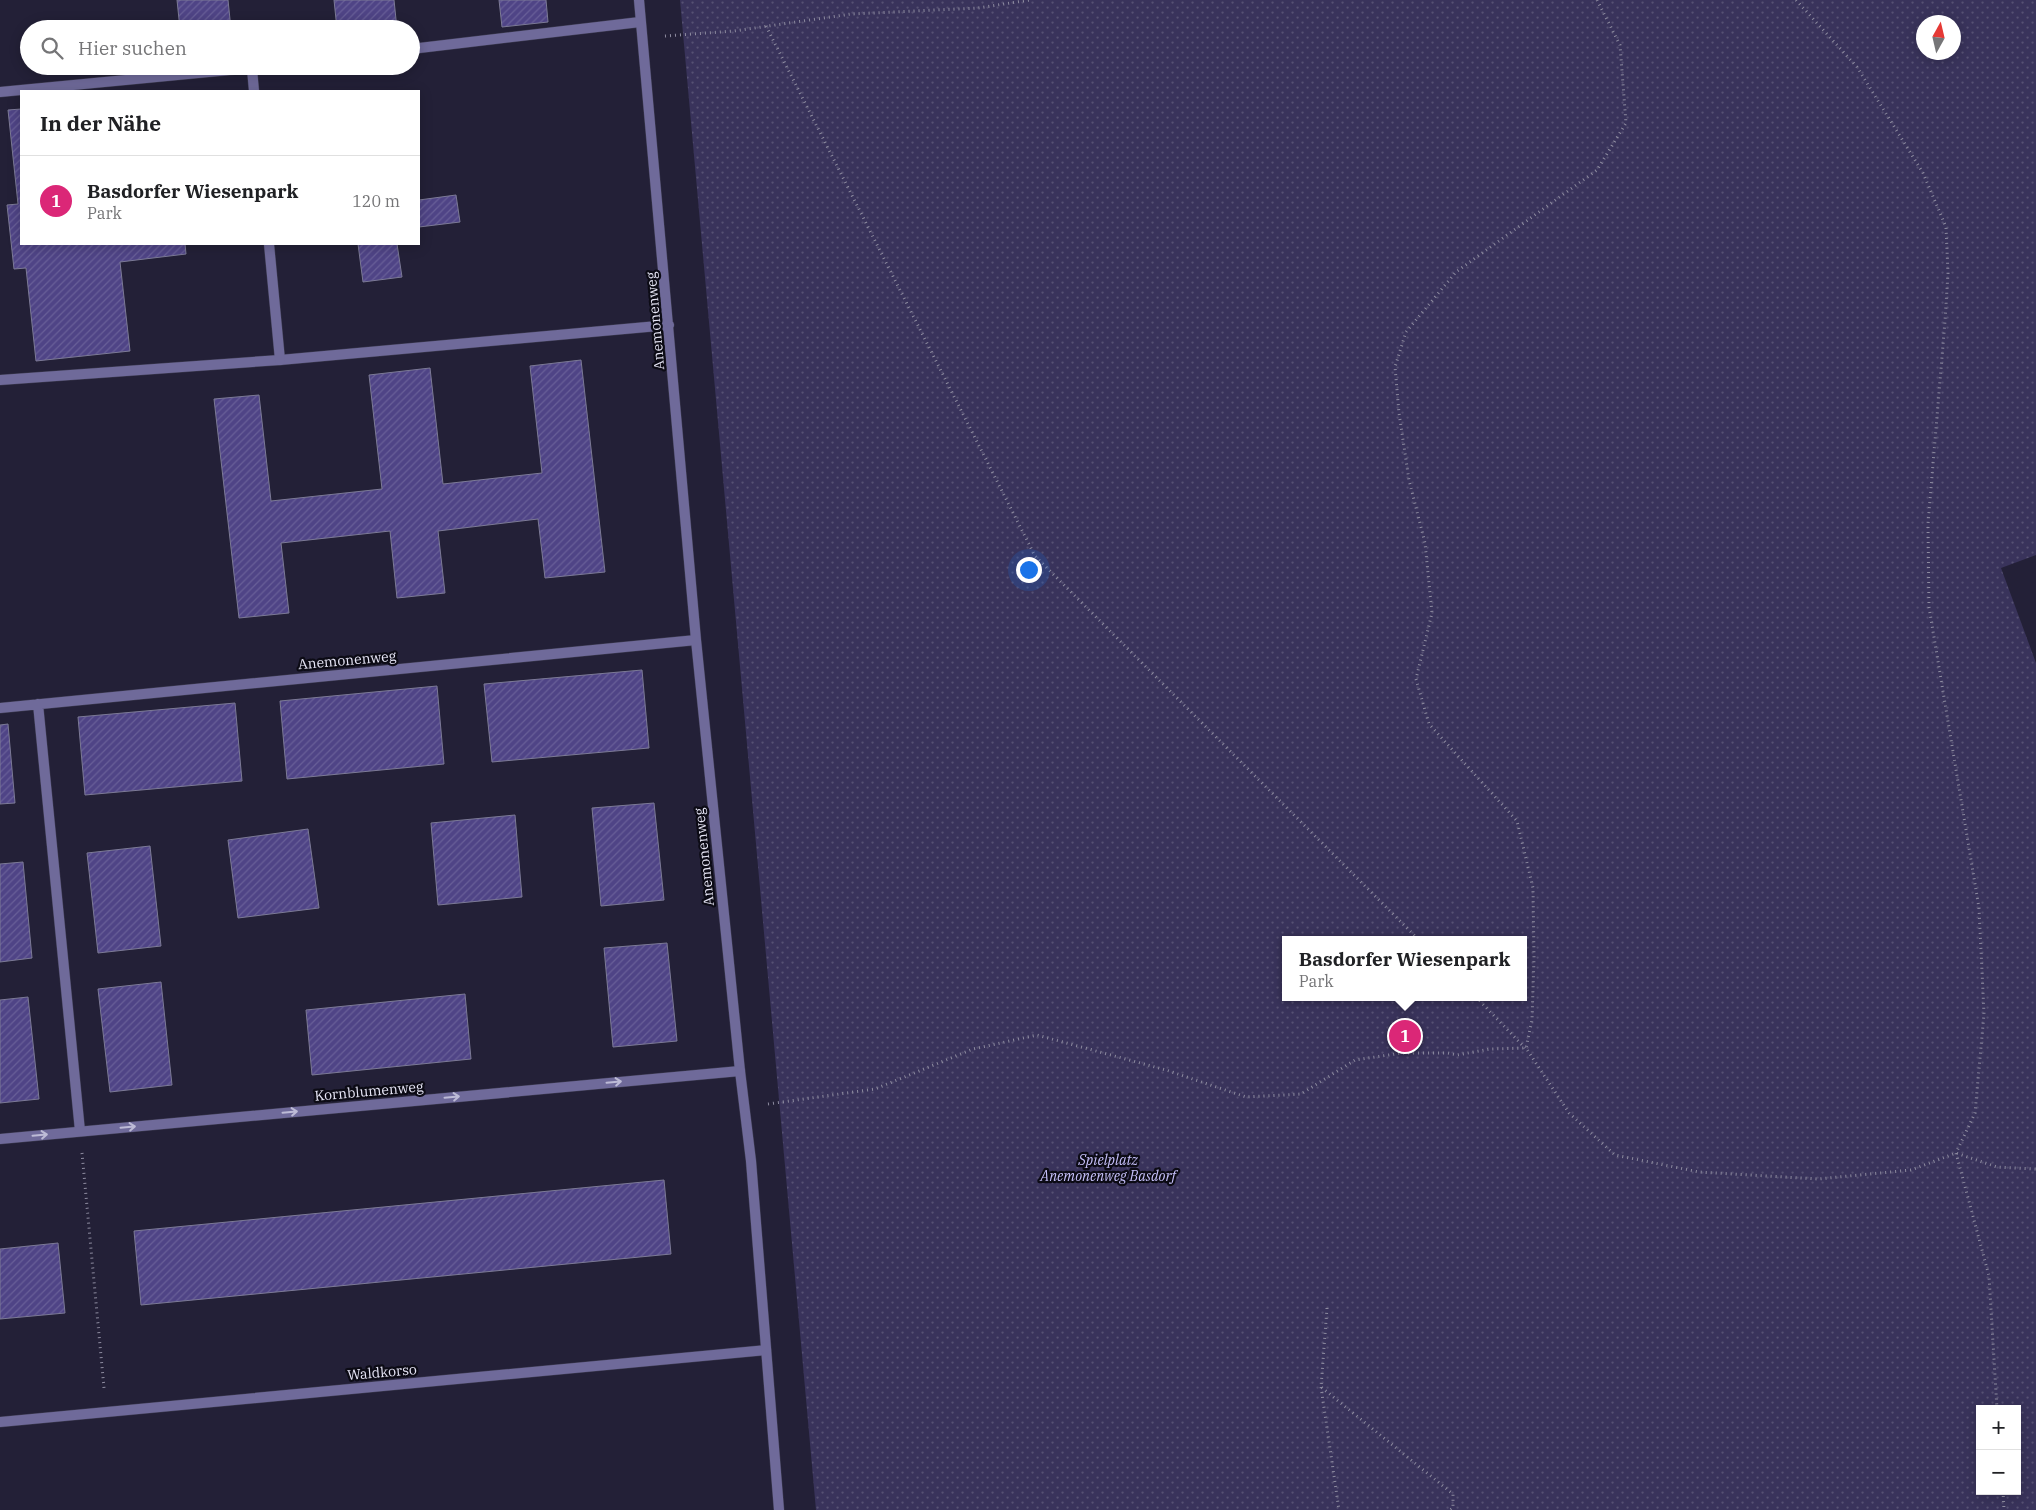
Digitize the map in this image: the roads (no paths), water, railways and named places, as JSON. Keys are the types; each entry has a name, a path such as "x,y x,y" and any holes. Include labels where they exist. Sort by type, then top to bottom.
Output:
{"street":[{"name":"Anemonenweg","path":"639,0 696,640 751,1161 779,1510"},
{"path":"420,49 640,22"},
{"path":"22,90 186,75"},
{"path":"253,75 254,90"},
{"path":"0,92 20,90"},
{"path":"269,245 280,360"},
{"path":"0,380 280,360 669,325"},
{"name":"Anemonenweg","path":"0,708 696,640"},
{"path":"38,704 80,1131"},
{"name":"Kornblumenweg","path":"0,1139 740,1071"},
{"name":"Waldkorso","path":"0,1422 766,1350"}],"place":[{"name":"Basdorfer Wiesenpark","path":"1405,1036"}],"park label":[{"name":"Spielplatz Anemonenweg Basdorf","path":"1108,1168"}]}
